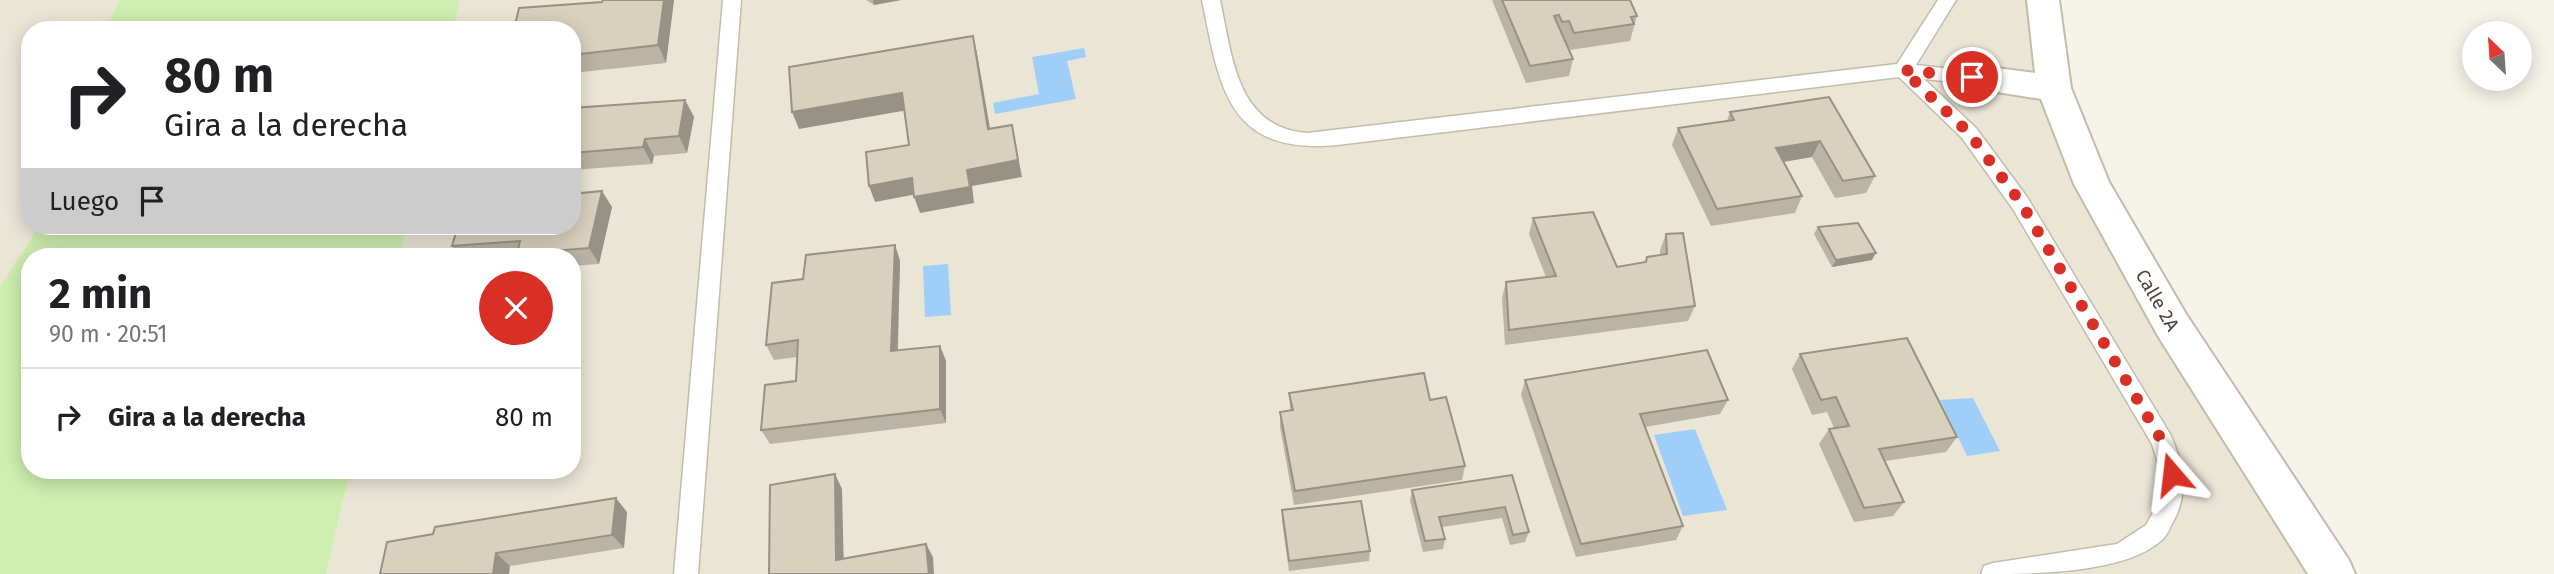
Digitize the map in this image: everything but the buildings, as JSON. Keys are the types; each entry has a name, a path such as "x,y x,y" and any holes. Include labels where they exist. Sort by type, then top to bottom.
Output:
{"street":[{"name":"Calle 2A","path":"2043,0 2054,88 2092,184 2172,325 2333,574"},
{"path":"1972,77 2054,88"}],"lane":[{"path":"686,574 732,0"},
{"path":"1211,0 1233,94 1248,117 1271,132 1300,140 1903,70 1972,77"},
{"path":"1903,70 1947,0"},
{"path":"1903,70 1969,133 2021,203 2162,441 2172,474 2169,507 2154,533 2122,554 1993,574"}],"shaded area":[{"path":"0,0 119,0 110,21 21,21 21,235 33,235 25,248 21,248 21,254 0,287"},
{"path":"460,0 2043,0 2054,88 2333,574 326,574 348,479 581,479 581,248 402,248 405,235 581,235 581,21 455,21"}],"green space":[{"path":"119,0 460,0 455,21 110,21"},
{"path":"33,235 405,235 402,248 25,248"},
{"path":"21,254 21,479 348,479 326,574 0,574 0,287"}],"water":[{"path":"1084,48 1086,57 1067,61 1076,99 995,114 993,103 1039,94 1032,57"},
{"path":"948,264 951,315 925,317 923,266"},
{"path":"1973,398 2000,451 1967,456 1940,400"},
{"path":"1695,429 1727,510 1683,516 1654,435"}],"route":[{"path":"1972,77 1903,70 1969,133 2021,203 2162,441 2172,474"}]}
